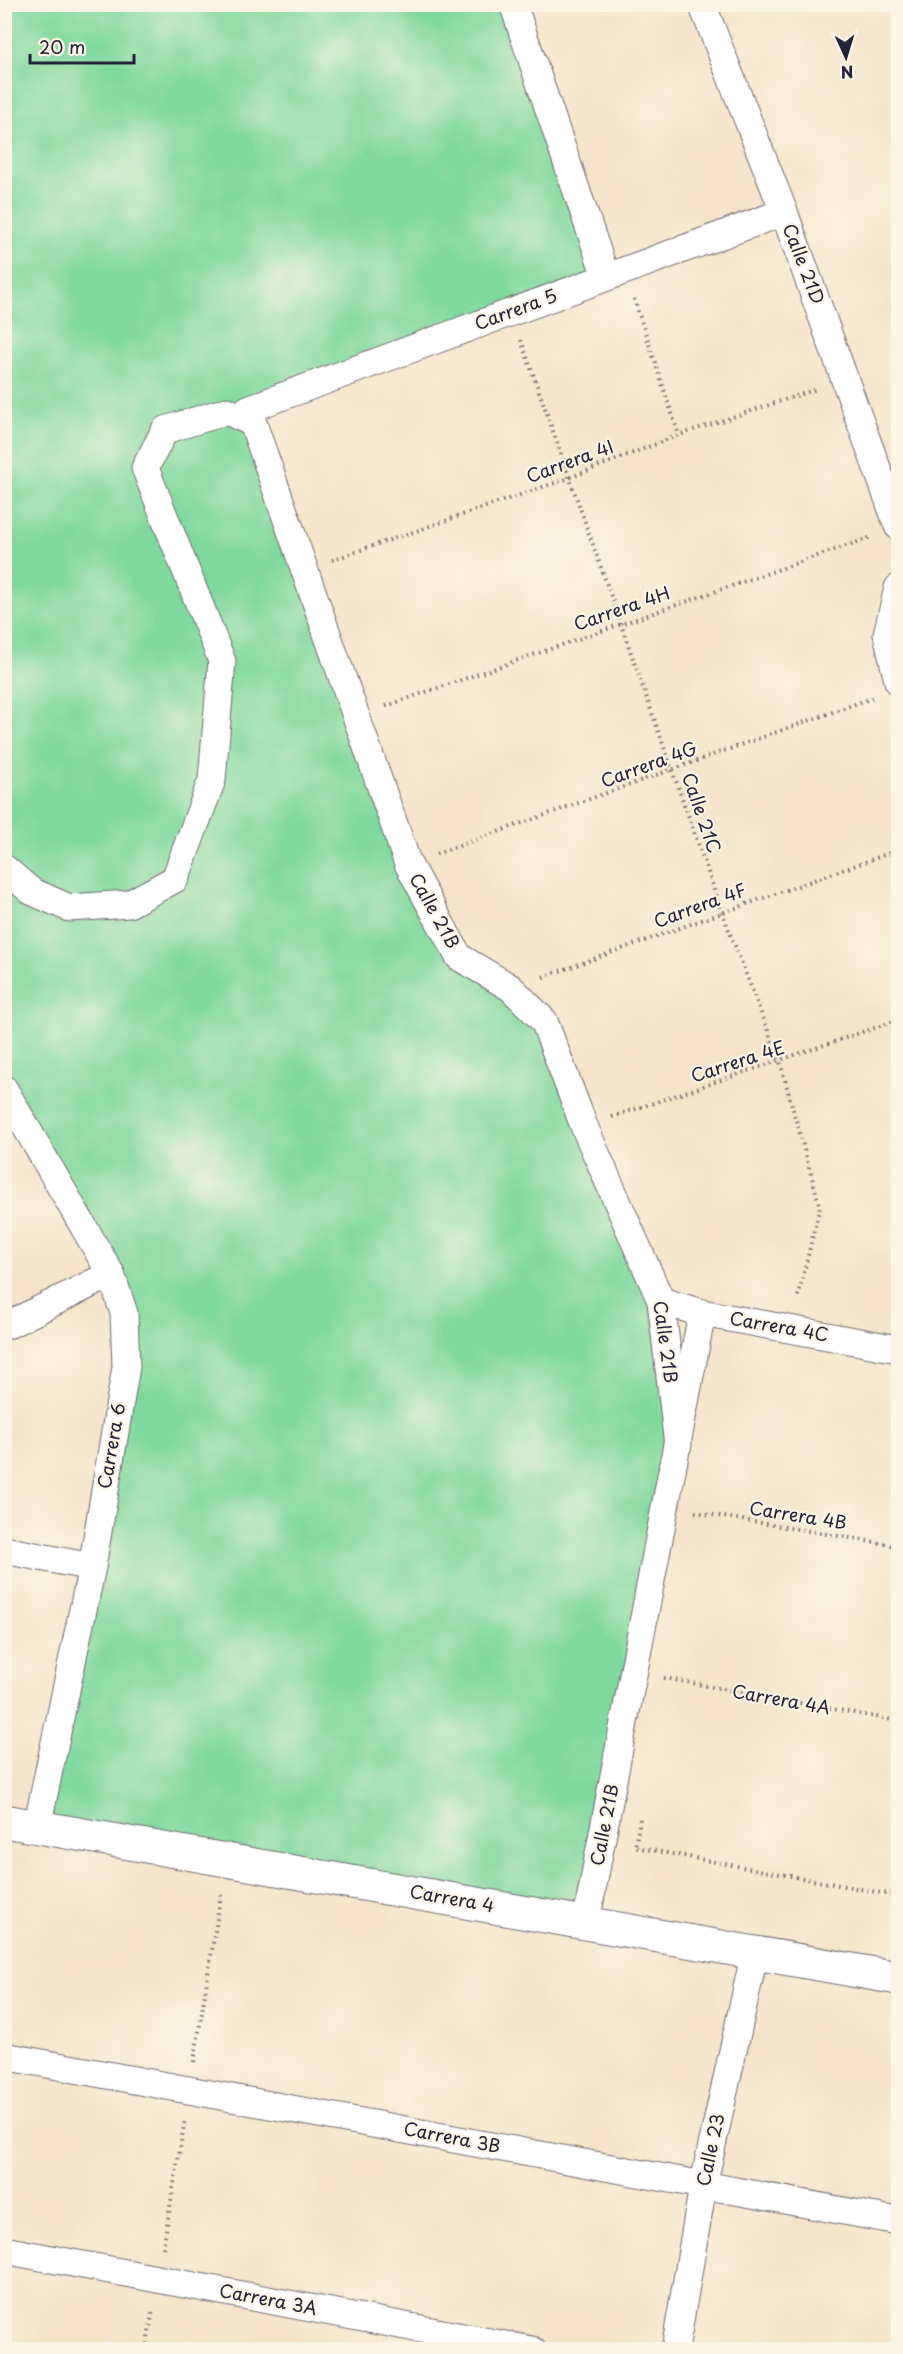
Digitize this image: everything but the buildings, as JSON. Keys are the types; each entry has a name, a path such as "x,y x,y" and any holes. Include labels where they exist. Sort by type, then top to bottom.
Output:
{"main road":[{"name":"Carrera 4","path":"4,1821 898,1978"}],"street":[{"path":"513,4 615,274"},
{"name":"Calle 21D","path":"702,4 784,212 846,379 887,531"},
{"name":"Carrera 5","path":"250,416 511,311 784,212"},
{"path":"4,868 31,891 69,908 129,904 175,879 212,780 222,661 145,468 165,430 227,411 250,416"},
{"name":"Calle 21B","path":"250,416 354,718 408,864 459,957 511,988 544,1021 584,1126 661,1301 678,1445"},
{"path":"888,689 887,634 898,588"},
{"name":"Carrera 6","path":"4,1089 111,1274 124,1313 126,1367 92,1567 37,1827"},
{"path":"6,1330 111,1274"},
{"name":"Carrera 4C","path":"661,1301 702,1313 898,1349"},
{"name":"Calle 21B","path":"586,1922 702,1313"},
{"path":"4,1550 92,1567"},
{"name":"Calle 23","path":"675,2349 703,2186 755,1952"},
{"name":"Carrera 3B","path":"4,2056 190,2088 898,2221"},
{"name":"Carrera 3A","path":"4,2250 532,2349"}],"path":[{"path":"615,274 679,435"},
{"name":"Calle 21C","path":"511,311 722,912 780,1062 820,1207 790,1329"},
{"name":"Carrera 4I","path":"303,569 569,478 679,435 846,379"},
{"name":"Carrera 4H","path":"354,718 887,531"},
{"name":"Carrera 4G","path":"408,864 672,771 888,689"},
{"name":"Carrera 4F","path":"511,988 898,850"},
{"name":"Carrera 4E","path":"584,1126 780,1062 898,1020"},
{"name":"Carrera 4B","path":"694,1512 898,1546"},
{"name":"Carrera 4A","path":"664,1678 898,1721"},
{"path":"635,1847 898,1896"}],"green space":[{"path":"4,5 513,5 606,277 248,409 354,718 459,957 544,1021 641,1254 678,1445 586,1922 37,1827 124,1313 5,1089"}]}
